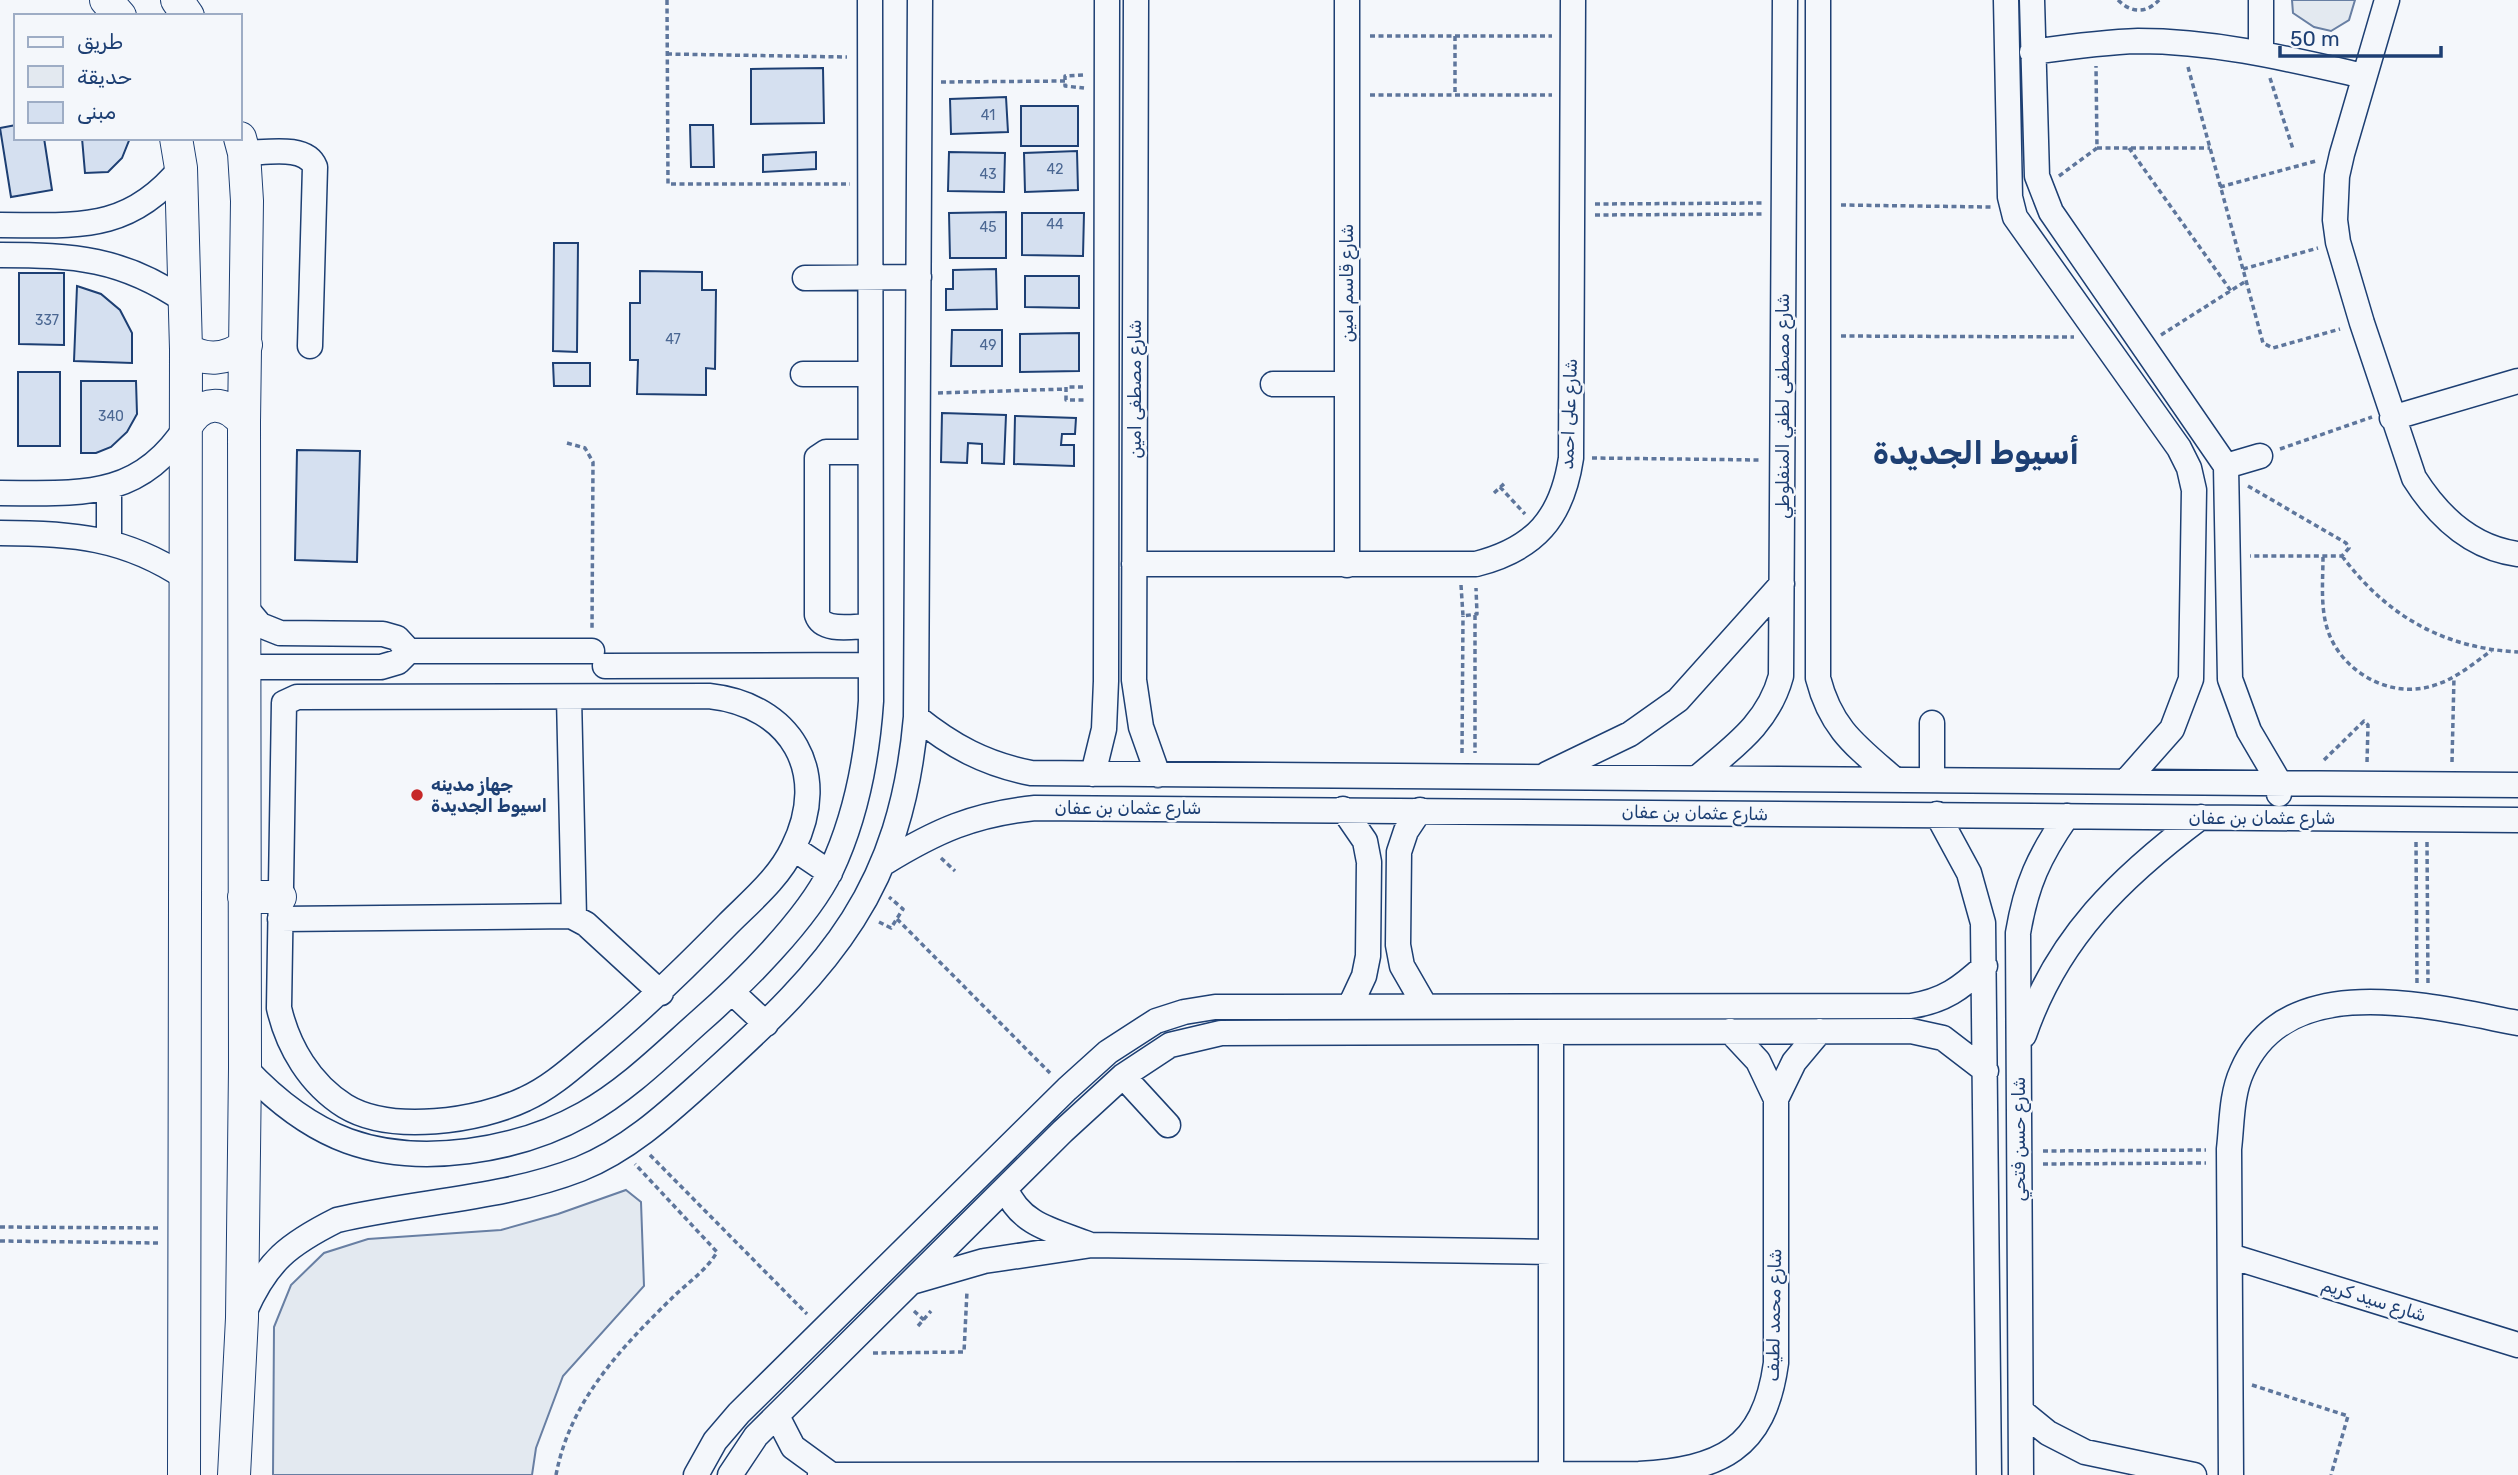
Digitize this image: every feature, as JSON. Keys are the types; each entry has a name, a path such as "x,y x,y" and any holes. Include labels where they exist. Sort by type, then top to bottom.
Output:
{"main road":[{"path":"106,0 118,14"},
{"path":"234,1475 242,1318 245,1069 244,423 247,201 242,146"},
{"path":"178,153 186,349 184,1475"},
{"path":"186,349 202,357 221,358 246,345"},
{"path":"186,427 191,416 201,408 213,405 236,413 244,423"},
{"path":"244,897 280,908"}],"street":[{"path":"245,1069 292,1111 348,1141 379,1149 413,1152 482,1147 552,1129 584,1114 632,1080 733,993 784,934 830,873 844,840 863,772 871,701 870,0"},
{"path":"242,1318 259,1280 281,1255 307,1235 337,1220 545,1182 584,1167 627,1143 666,1115 766,1024 839,941 859,912 884,863 907,792 916,717 920,0"},
{"name":"شارع مصطفى امين","path":"1093,774 1104,729 1106,692 1107,0"},
{"name":"شارع مصطفى امين","path":"1136,0 1136,704 1147,750 1158,775"},
{"name":"شارع قاسم امين","path":"1346,565 1347,0"},
{"name":"شارع على احمد","path":"1134,564 1468,565 1511,552 1541,531 1557,509 1567,485 1571,458 1573,0"},
{"name":"شارع مصطفى لطفي المنفلوطي","path":"1697,778 1753,731 1775,696 1781,666 1784,0"},
{"name":"شارع مصطفى لطفي المنفلوطي","path":"1818,0 1818,678 1833,720 1846,738 1894,779"},
{"path":"2006,0 2011,207 2020,226 2185,458 2194,490 2191,679 2172,729 2127,780"},
{"path":"2032,0 2037,176 2040,189 2051,212 2145,346 2227,470 2230,679 2249,731 2279,782 2279,818"},
{"path":"2262,0 2262,52"},
{"path":"2387,0 2342,154 2335,198 2338,242 2391,414 2414,478 2431,504 2453,526 2479,542 2518,554"},
{"path":"2007,75 2033,63 2095,44 2181,43 2262,52 2364,76"},
{"path":"242,146 299,153 309,158 315,167 310,346"},
{"path":"0,225 85,226 113,219 155,196 178,153"},
{"path":"85,226 85,257"},
{"path":"0,255 85,257 135,271 185,301"},
{"path":"805,278 919,278"},
{"path":"803,374 870,374"},
{"path":"2391,414 2518,381"},
{"path":"1273,384 1346,384"},
{"path":"0,493 61,493 109,487 152,467 170,452 186,427"},
{"path":"870,452 826,452 817,458 817,615 820,622 828,626 870,626"},
{"path":"2227,470 2260,456"},
{"path":"109,487 109,542"},
{"path":"0,533 50,533 109,542 149,556 186,578"},
{"path":"1542,777 1630,734 1678,700 1699,680 1782,584"},
{"path":"245,607 251,617 270,630 280,633 383,634 397,638 408,651 599,659 870,665"},
{"path":"245,667 381,667 398,662 408,651"},
{"path":"709,696 734,699 757,708 785,730 801,752 807,782 807,803 793,848 774,876 661,993 565,1074 526,1099 486,1113 452,1119 413,1122 382,1119 346,1107 324,1089 291,1047 279,1008 282,711 289,698 709,696"},
{"path":"569,697 574,917"},
{"name":"شارع عثمان بن عفان","path":"916,717 970,755 999,766 1031,773 2518,785"},
{"path":"1932,723 1932,779"},
{"path":"1828,779 1828,814"},
{"name":"شارع عثمان بن عفان","path":"884,863 957,823 996,812 1035,808 2518,820"},
{"path":"1343,810 1365,841 1369,862 1368,956 1350,1006"},
{"path":"1420,810 1406,831 1399,852 1398,944 1402,966 1425,1006"},
{"name":"شارع حسن فتحي","path":"1937,814 1969,873 1978,898 1985,966 1989,1475"},
{"name":"شارع حسن فتحي","path":"2021,1475 2018,933 2023,905 2042,851 2067,816"},
{"path":"2018,1052 2034,1007 2056,965 2082,926 2113,889 2147,857 2201,817"},
{"path":"793,848 830,873"},
{"path":"280,908 554,914 574,917 586,924 661,993"},
{"path":"696,1475 715,1441 739,1413 1067,1089 1131,1035 1184,1012 1215,1007 1911,1006 1936,1001 1958,991 1985,966"},
{"path":"733,993 766,1024"},
{"path":"2231,1475 2230,1156 2234,1101 2242,1071 2259,1044 2282,1022 2311,1009 2345,1002 2423,1006 2518,1023"},
{"path":"1184,1012 1188,1039"},
{"name":"شارع محمد لطيف","path":"777,1416 793,1447 825,1474 1551,1474 1678,1472 1709,1464 1737,1448 1758,1424 1771,1395 1776,1363 1776,1099 1758,1061 1730,1031"},
{"name":"شارع محمد لطيف","path":"1776,1099 1794,1062 1820,1031"},
{"path":"1551,1032 1551,1474"},
{"path":"730,1475 756,1436 1123,1076 1154,1054 1188,1039 1221,1033 1928,1032 1943,1038 1986,1071"},
{"path":"1123,1076 1168,1125"},
{"path":"1006,1189 1011,1201 1027,1219 1092,1245"},
{"path":"909,1283 968,1264 1092,1245 1551,1252"},
{"name":"شارع سيد كريم","path":"2230,1256 2518,1345"},
{"path":"2021,1411 2048,1433 2079,1450 2194,1475"}],"path":[{"path":"667,0 668,184 870,184"},
{"path":"2118,0 2135,11 2145,10 2159,0"},
{"path":"1347,36 1573,36"},
{"path":"1455,36 1455,95"},
{"path":"2181,43 2263,343 2269,347 2362,323"},
{"path":"2095,44 2097,148"},
{"path":"2262,52 2294,149"},
{"path":"667,54 870,58"},
{"path":"920,82 1065,81"},
{"path":"1347,95 1573,95"},
{"path":"2040,189 2097,148 2210,148"},
{"path":"2129,148 2231,291"},
{"path":"2220,187 2342,154"},
{"path":"1818,205 2011,207"},
{"path":"1572,210 1784,209"},
{"path":"1572,210 1784,209"},
{"path":"2243,269 2338,242"},
{"path":"2145,346 2246,281"},
{"path":"1817,336 2100,338"},
{"path":"919,393 985,394 1011,389 1066,389"},
{"path":"2260,456 2391,414"},
{"path":"567,443 585,448 593,462 599,659"},
{"path":"1571,458 1783,460"},
{"path":"2227,470 2346,543 2349,548 2343,556"},
{"path":"1494,493 1506,482"},
{"path":"1500,487 1541,531"},
{"path":"2228,556 2343,556"},
{"path":"2323,556 2324,607 2328,631 2340,654 2358,672 2380,684 2405,690 2430,687 2454,677 2491,651"},
{"path":"2343,556 2361,580 2406,620 2433,635 2491,651 2518,652"},
{"path":"1468,565 1475,615 1469,776"},
{"path":"1468,565 1463,616 1469,776"},
{"path":"1463,616 1475,615"},
{"path":"2451,784 2454,677"},
{"path":"2304,782 2364,721 2368,724 2366,783"},
{"path":"2421,819 2423,1006"},
{"path":"2421,819 2423,1006"},
{"path":"897,919 1067,1089"},
{"path":"627,1143 823,1330"},
{"path":"556,1475 560,1452 574,1418 592,1386 614,1357 716,1252 627,1143"},
{"path":"2019,1157 2230,1156"},
{"path":"2019,1157 2230,1156"},
{"path":"0,1227 184,1236"},
{"path":"0,1241 184,1236"},
{"path":"839,1354 964,1352 968,1264"},
{"path":"918,1326 931,1311"},
{"path":"2231,1378 2348,1416 2331,1475"}],"green space":[{"path":"2292,0 2355,0 2349,20 2331,31 2314,27 2293,13"},
{"path":"626,1190 641,1202 644,1286 563,1376 536,1448 532,1475 273,1475 274,1327 291,1285 324,1253 368,1239 501,1230 558,1214"}],"building":[{"path":"823,68 824,123 751,124 751,69"},
{"path":"1006,97 1008,132 951,134 950,99"},
{"path":"1021,106 1078,106 1078,146 1021,146"},
{"path":"14,125 14,140 44,140 52,190 11,197 0,128"},
{"path":"690,125 713,125 714,167 691,167"},
{"path":"82,140 129,140 122,158 108,172 85,173"},
{"path":"1077,151 1078,190 1025,192 1024,153"},
{"path":"816,152 816,169 763,172 763,155"},
{"path":"949,152 1005,153 1004,192 948,191"},
{"path":"1006,212 1006,258 950,258 949,213"},
{"path":"1022,213 1084,213 1083,256 1022,255"},
{"path":"554,243 578,243 577,352 553,351"},
{"path":"996,269 997,309 946,310 946,289 953,289 953,270"},
{"path":"640,271 702,272 702,290 716,290 715,369 706,368 706,395 637,394 638,360 630,360 630,303 640,303"},
{"path":"19,273 64,273 64,345 19,344"},
{"path":"1025,276 1079,276 1079,308 1025,307"},
{"path":"77,286 101,294 120,310 132,333 132,363 74,361"},
{"path":"952,330 1002,330 1002,366 951,366"},
{"path":"1079,333 1079,371 1020,372 1020,334"},
{"path":"553,363 590,363 590,386 554,386"},
{"path":"18,372 60,372 60,446 18,446"},
{"path":"81,381 136,381 137,414 127,432 111,447 96,453 81,453"},
{"path":"942,413 1006,415 1004,464 982,463 982,444 968,443 967,463 941,462"},
{"path":"1015,416 1076,418 1075,434 1062,434 1061,445 1074,445 1074,466 1014,464"},
{"path":"297,450 360,451 357,562 295,560"}],"place":[{"name":"جهاز مدينه اسيوط الجديدة","path":"417,795"}],"district":[{"name":"أسيوط الجديدة","path":"1976,453"}]}
